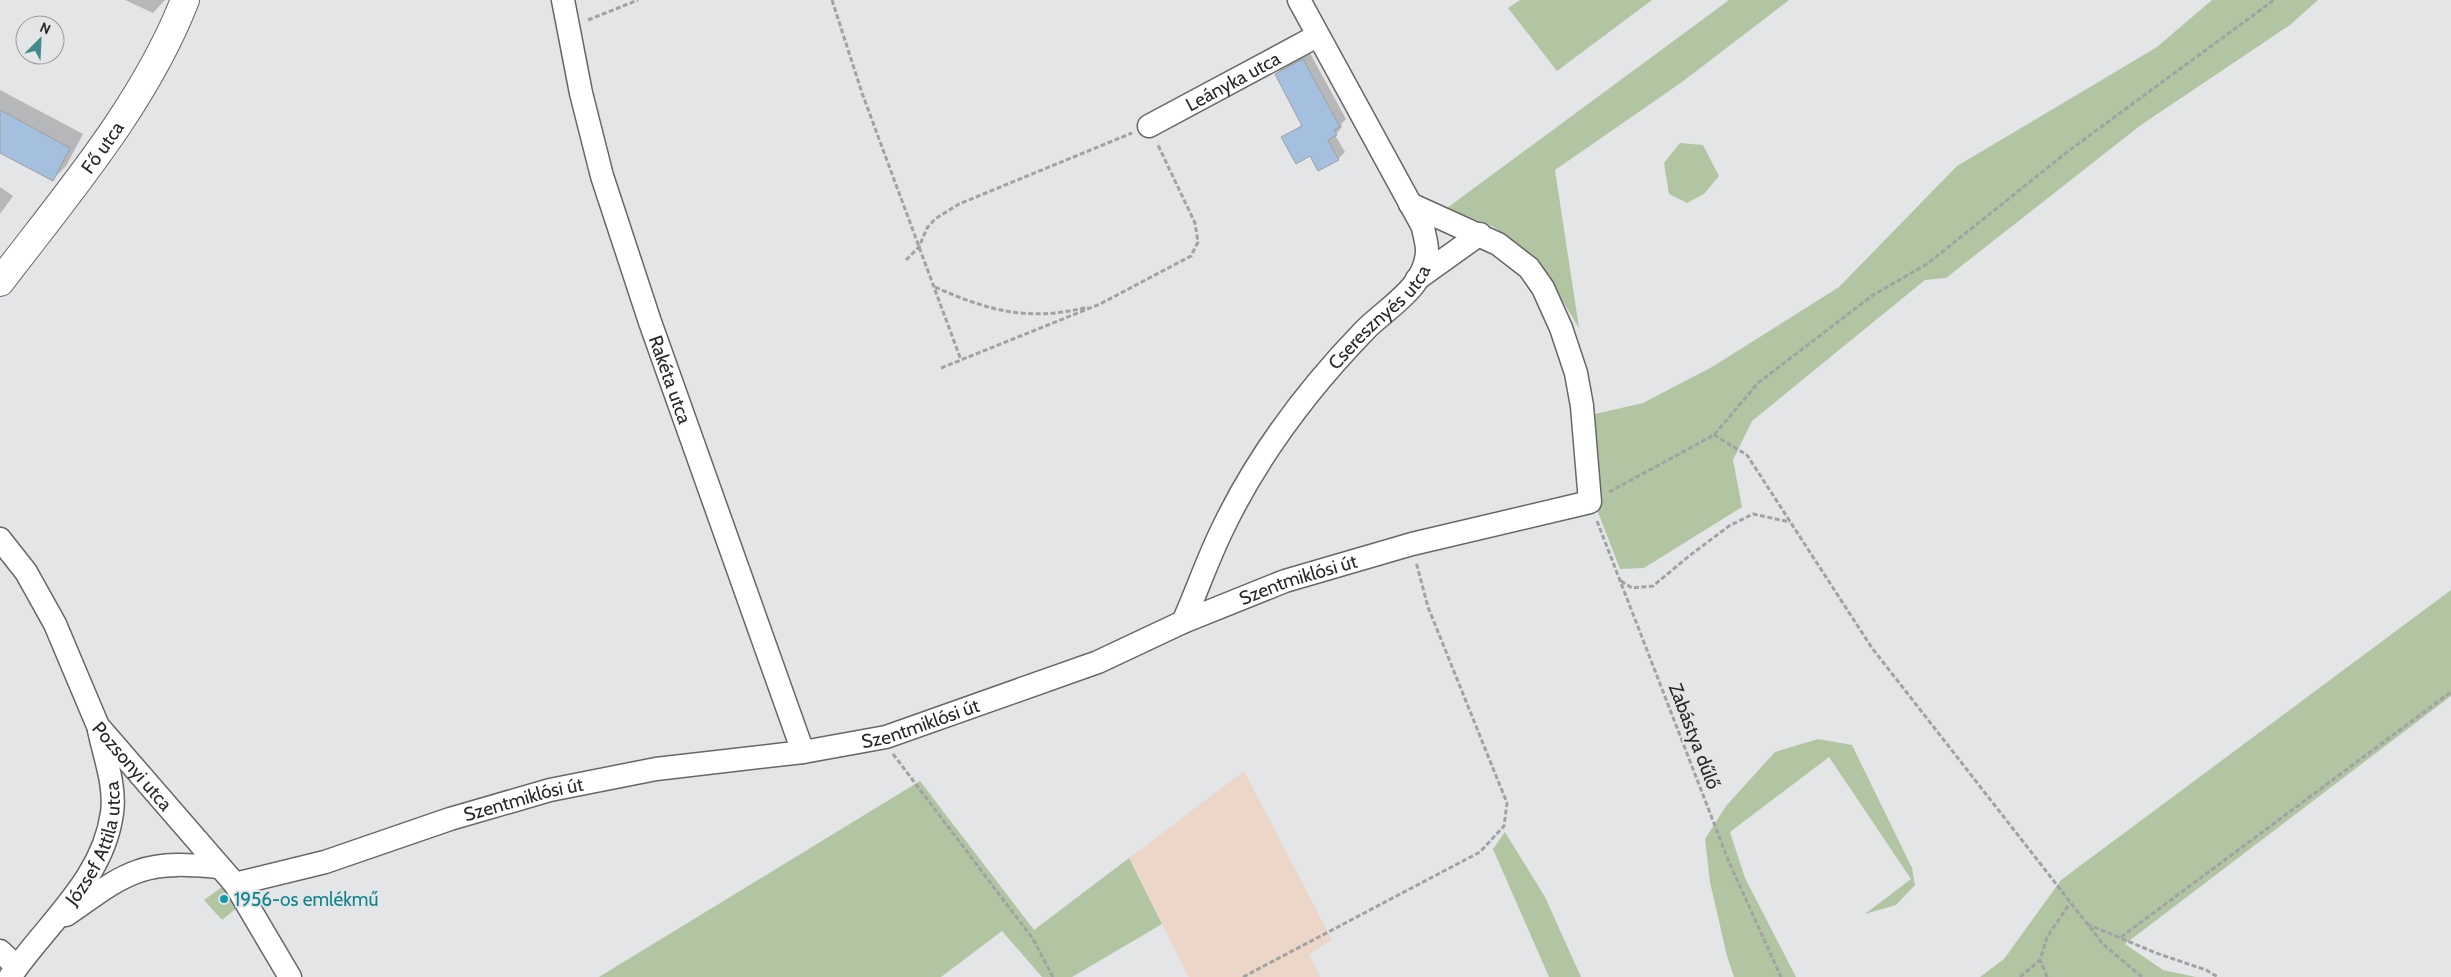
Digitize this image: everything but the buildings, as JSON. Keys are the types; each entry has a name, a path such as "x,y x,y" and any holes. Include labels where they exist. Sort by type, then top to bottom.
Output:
{"main road":[{"name":"Fő utca","path":"0,282 112,133 160,52 185,0"}],"street":[{"name":"Rakéta utca","path":"563,0 581,93 602,176 650,322 803,752"},
{"name":"Cseresznyés utca","path":"1183,622 1222,528 1247,484 1298,406 1365,330 1400,300 1417,279 1425,263 1427,250 1423,228 1299,0"},
{"name":"Leányka utca","path":"1149,126 1318,36"},
{"path":"1410,204 1480,234 1498,244 1529,268 1543,288 1561,328 1576,373 1582,406 1590,502"},
{"path":"1417,279 1480,234"},
{"name":"Szentmiklósi út","path":"235,884 325,862 450,819 550,790 656,769 803,752 886,737 1098,662 1183,622 1285,581 1412,544 1590,502"},
{"name":"Pozsonyi utca","path":"0,539 26,572 55,624 98,726 235,884 290,977"},
{"name":"József Attila utca","path":"14,972 54,924 93,867 103,846 112,812 112,792 98,726"},
{"name":"József Attila utca","path":"54,924 116,881 139,871 193,864 219,867"},
{"path":"0,951 14,972"}],"path":[{"path":"568,28 638,0"},
{"path":"832,0 862,93 961,360"},
{"path":"1590,502 1714,435 1758,383 1872,295 1927,264 2072,150 2274,0"},
{"path":"906,260 919,246 927,228 959,204 1149,126 1195,223 1198,242 1190,256 1100,304 941,368"},
{"path":"934,286 993,309 1028,316 1068,312 1100,304"},
{"path":"1714,435 1747,455 1872,648 2102,944 2142,977"},
{"name":"Zabástya dűlő","path":"1590,502 1729,862 1780,977"},
{"path":"1620,581 1632,588 1653,586 1729,526 1753,514 1790,522"},
{"path":"1243,977 1480,852 1504,826 1507,803 1428,607 1412,544"},
{"path":"2121,937 2451,692"},
{"path":"886,737 891,752 1033,939 1053,977"},
{"path":"2020,977 2040,960 2047,937 2070,903"},
{"path":"2086,923 2156,953 2206,970 2218,977"},
{"path":"2040,960 2047,977"}],"shaded area":[{"path":"1244,771 1332,940 1309,954 1320,977 1189,977 1129,858"}],"green space":[{"path":"1520,0 1652,0 1557,71 1508,8"},
{"path":"1729,0 1789,0 1682,82 1555,170 1579,328 1542,267 1494,227 1447,208"},
{"path":"2212,0 2318,0 2290,25 2141,125 1946,278 1925,280 1752,421 1733,460 1742,507 1644,568 1620,569 1596,507 1591,415 1643,403 1712,367 1839,287 1957,166 2157,47"},
{"path":"1680,143 1703,145 1719,176 1704,194 1687,203 1669,194 1664,163"},
{"path":"2451,590 2451,696 2125,944 2163,970 2196,977 1980,977 2004,959 2061,880"},
{"path":"1818,739 1852,745 1912,868 1915,885 1896,905 1865,914 1911,879 1829,757 1730,832 1745,878 1796,977 1734,977 1727,956 1710,882 1705,839 1726,806 1775,752"},
{"path":"920,781 1034,930 1129,858 1162,924 1072,977 1042,977 1002,931 941,977 599,977"},
{"path":"1505,832 1545,897 1581,977 1549,977 1493,849"},
{"path":"222,887 238,907 222,920 204,900"}],"place":[{"name":"1956-os emlékmű","path":"224,899"}]}
